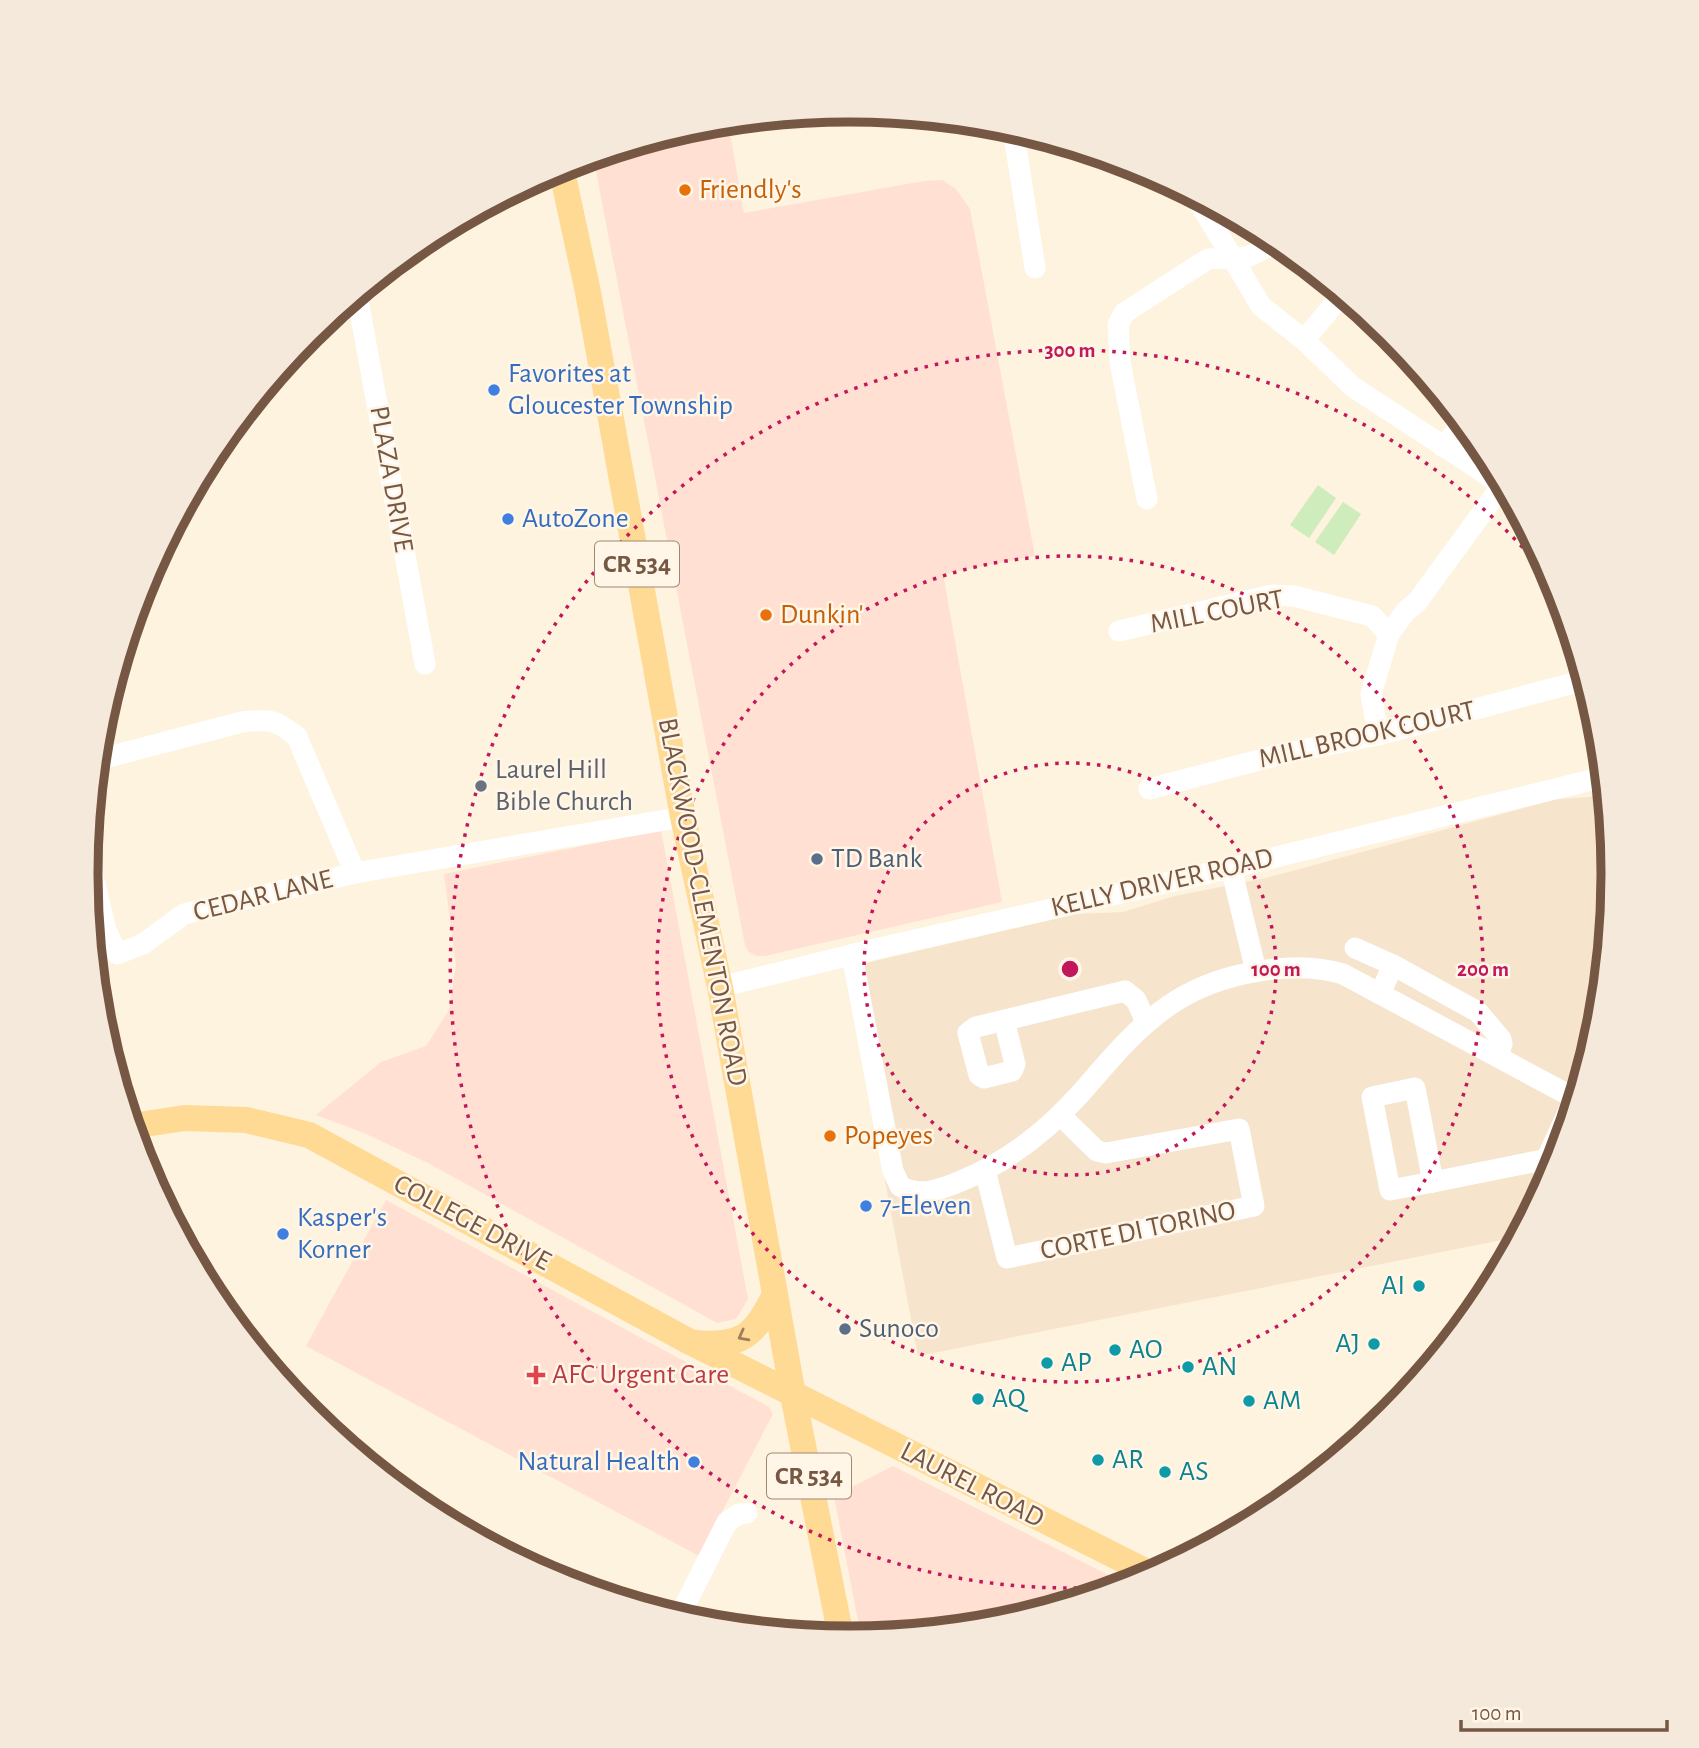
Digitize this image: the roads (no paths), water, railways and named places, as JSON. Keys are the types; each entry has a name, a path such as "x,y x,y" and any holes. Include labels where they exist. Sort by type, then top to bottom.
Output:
{"main road":[{"name":"BLACKWOOD-CLEMENTON ROAD","path":"564,179 586,282 683,817 720,987 793,1395 839,1626"},
{"name":"COLLEGE DRIVE","path":"141,1125 185,1118 246,1120 309,1135 793,1395"},
{"path":"690,1342 725,1343 746,1337 762,1319 775,1295"},
{"name":"LAUREL ROAD","path":"793,1395 1138,1568"}],"street":[{"path":"1018,142 1035,268"},
{"path":"1204,212 1261,306 1304,340 1353,387 1483,471"},
{"path":"1147,499 1120,362 1118,325 1124,313 1208,259 1247,257 1265,248"},
{"path":"1304,340 1336,302"},
{"name":"PLAZA DRIVE","path":"359,305 425,664"},
{"path":"1443,447 1456,431"},
{"path":"1378,735 1371,694 1389,634 1406,611 1417,602 1493,486"},
{"name":"MILL COURT","path":"1119,631 1272,596 1294,596 1372,616 1389,634"},
{"name":"MILL BROOK COURT","path":"1149,789 1282,754 1378,735 1576,682"},
{"name":"CEDAR LANE","path":"107,757 242,722 265,720 281,723 297,737 355,873"},
{"name":"KELLY DRIVER ROAD","path":"720,987 1231,868 1595,779"},
{"name":"CEDAR LANE","path":"99,902 106,930 117,954 143,944 184,914 355,873 683,817"},
{"path":"1231,868 1256,971"},
{"path":"1355,948 1393,965 1478,1012 1501,1039 1503,1044 1498,1057"},
{"path":"852,955 893,1171 900,1186 916,1192 954,1184 985,1170 1022,1147 1060,1115 1119,1048 1146,1022 1181,997 1256,971 1331,970 1343,974 1568,1091"},
{"path":"1380,994 1393,965"},
{"path":"1004,1020 1125,991 1136,1000 1146,1022"},
{"path":"1433,1182 1415,1088 1372,1097 1390,1190 1433,1182 1545,1160"},
{"name":"CORTE DI TORINO","path":"985,1170 1007,1258 1254,1206 1238,1129 1106,1153 1097,1151 1060,1115"},
{"path":"684,1607 727,1522 747,1513"}],"place":[{"name":"Friendly's","path":"685,190"},
{"name":"Favorites at Gloucester Township","path":"494,390"},
{"name":"AutoZone","path":"508,519"},
{"name":"Dunkin'","path":"766,615"},
{"name":"Laurel Hill Bible Church","path":"481,786"},
{"name":"TD Bank","path":"817,859"},
{"name":"Popeyes","path":"830,1136"},
{"name":"7-Eleven","path":"866,1206"},
{"name":"Kasper's Korner","path":"283,1234"},
{"name":"AI","path":"1419,1286"},
{"name":"Sunoco","path":"845,1329"},
{"name":"AJ","path":"1374,1344"},
{"name":"AO","path":"1115,1350"},
{"name":"AP","path":"1047,1363"},
{"name":"AN","path":"1188,1367"},
{"name":"AFC Urgent Care","path":"536,1375"},
{"name":"AQ","path":"978,1399"},
{"name":"AM","path":"1249,1401"},
{"name":"AR","path":"1098,1460"},
{"name":"Natural Health","path":"694,1462"},
{"name":"AS","path":"1165,1472"}]}
